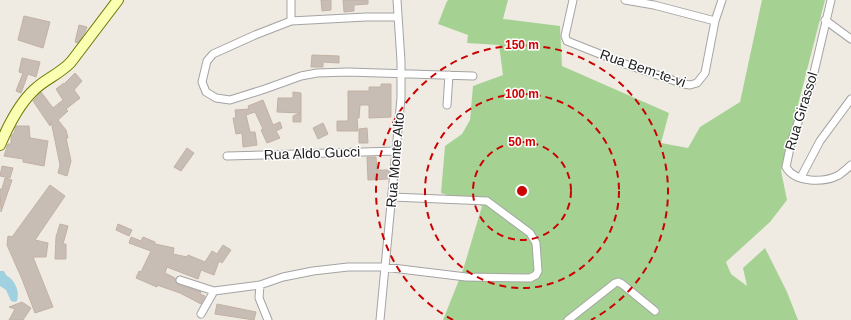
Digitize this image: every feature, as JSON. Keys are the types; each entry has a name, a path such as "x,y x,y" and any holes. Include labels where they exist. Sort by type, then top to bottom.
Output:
{"main road":[{"path":"0,146 7,127 22,103 33,90 64,69 71,62 118,0"}],"street":[{"path":"291,0 291,22"},
{"name":"Rua Monte Alto","path":"380,320 401,98 397,0"},
{"name":"Rua Bem-te-vi","path":"573,0 565,36 567,41 625,64 690,85 697,84 705,73 716,21"},
{"path":"625,0 654,3 716,21 722,0"},
{"name":"Rua Girassol","path":"801,177 788,171 786,166 787,158 812,80 825,20 831,0"},
{"path":"398,17 366,17 291,22 255,35 214,54 207,61 202,82 206,92 216,98 230,100 301,76 317,73 348,72 473,76"},
{"path":"825,20 850,36"},
{"path":"447,105 449,75"},
{"path":"851,99 820,141 801,177 806,179 818,179 838,175 851,165"},
{"name":"Rua Aldo Gucci","path":"227,156 396,151"},
{"path":"180,280 214,291 260,285 283,277 313,270 348,267 384,267 473,277 530,278 536,275 538,271 536,243 530,233 487,202 392,197"},
{"path":"568,320 618,282 655,311"},
{"path":"260,285 259,298 268,320"},
{"path":"201,314 214,291"}],"green space":[{"path":"508,0 503,19 560,26 562,66 669,113 661,143 688,148 700,127 740,102 762,0 825,0 781,171 787,200 770,222 726,262 731,274 747,286 743,268 765,248 787,292 798,320 443,320 463,270 482,206 441,193 445,146 462,134 470,120 473,86 503,75 499,45 467,43 468,35 438,24 447,1"}],"water":[{"path":"0,271 4,271 16,286 18,293 17,301 11,301 6,290 0,286"}],"building":[{"path":"321,0 331,0 331,10 322,11"},
{"path":"343,0 368,0 368,4 354,5 354,11 344,12"},
{"path":"24,16 50,22 43,48 18,40"},
{"path":"79,25 87,27 78,43 75,42"},
{"path":"312,55 339,56 339,63 323,62 323,67 311,67"},
{"path":"22,58 40,62 36,77 28,74 21,93 16,91 23,73 19,72"},
{"path":"75,73 82,81 74,90 80,98 66,109 68,111 58,120 66,130 68,138 66,138 71,161 67,176 58,173 60,165 51,121 50,126 33,101 41,92 53,108 63,100 56,89 64,84"},
{"path":"381,84 391,84 391,117 369,118 369,105 360,105 359,118 357,118 358,131 337,131 337,121 348,121 348,91 369,91 369,87 381,87"},
{"path":"293,92 301,93 301,122 293,122 293,116 300,113 277,112 278,98 293,98"},
{"path":"263,100 273,125 280,122 282,128 276,131 280,138 267,143 261,130 263,129 255,112 246,115 250,132 255,132 257,145 243,147 242,133 236,134 233,118 236,118 235,110 249,109 248,106"},
{"path":"323,123 328,134 318,139 313,128"},
{"path":"16,126 29,126 30,138 48,141 44,166 23,162 23,159 4,156 8,144 11,144 11,136 14,133"},
{"path":"367,128 368,143 359,143 359,129"},
{"path":"187,148 194,153 181,171 174,167"},
{"path":"367,157 376,157 377,170 389,170 388,179 368,180"},
{"path":"2,166 13,168 10,178 0,176"},
{"path":"5,178 12,180 1,212 0,189 2,189"},
{"path":"50,185 65,196 35,240 48,243 46,257 33,257 53,307 35,313 7,245 8,236 12,237"},
{"path":"60,224 68,226 63,244 66,244 66,259 55,259 56,237"},
{"path":"118,224 132,230 129,236 116,230"},
{"path":"131,237 141,241 143,237 155,242 155,244 174,248 173,254 187,257 188,255 205,262 212,251 217,254 223,245 231,250 222,263 219,261 214,275 201,270 198,279 167,267 165,273 175,278 177,284 201,292 200,294 205,296 201,304 180,293 157,285 157,287 136,278 139,271 141,272 151,251 129,243"},
{"path":"22,302 31,308 23,320 9,320 15,309 9,307"},
{"path":"217,304 256,312 254,320 215,314"}]}
